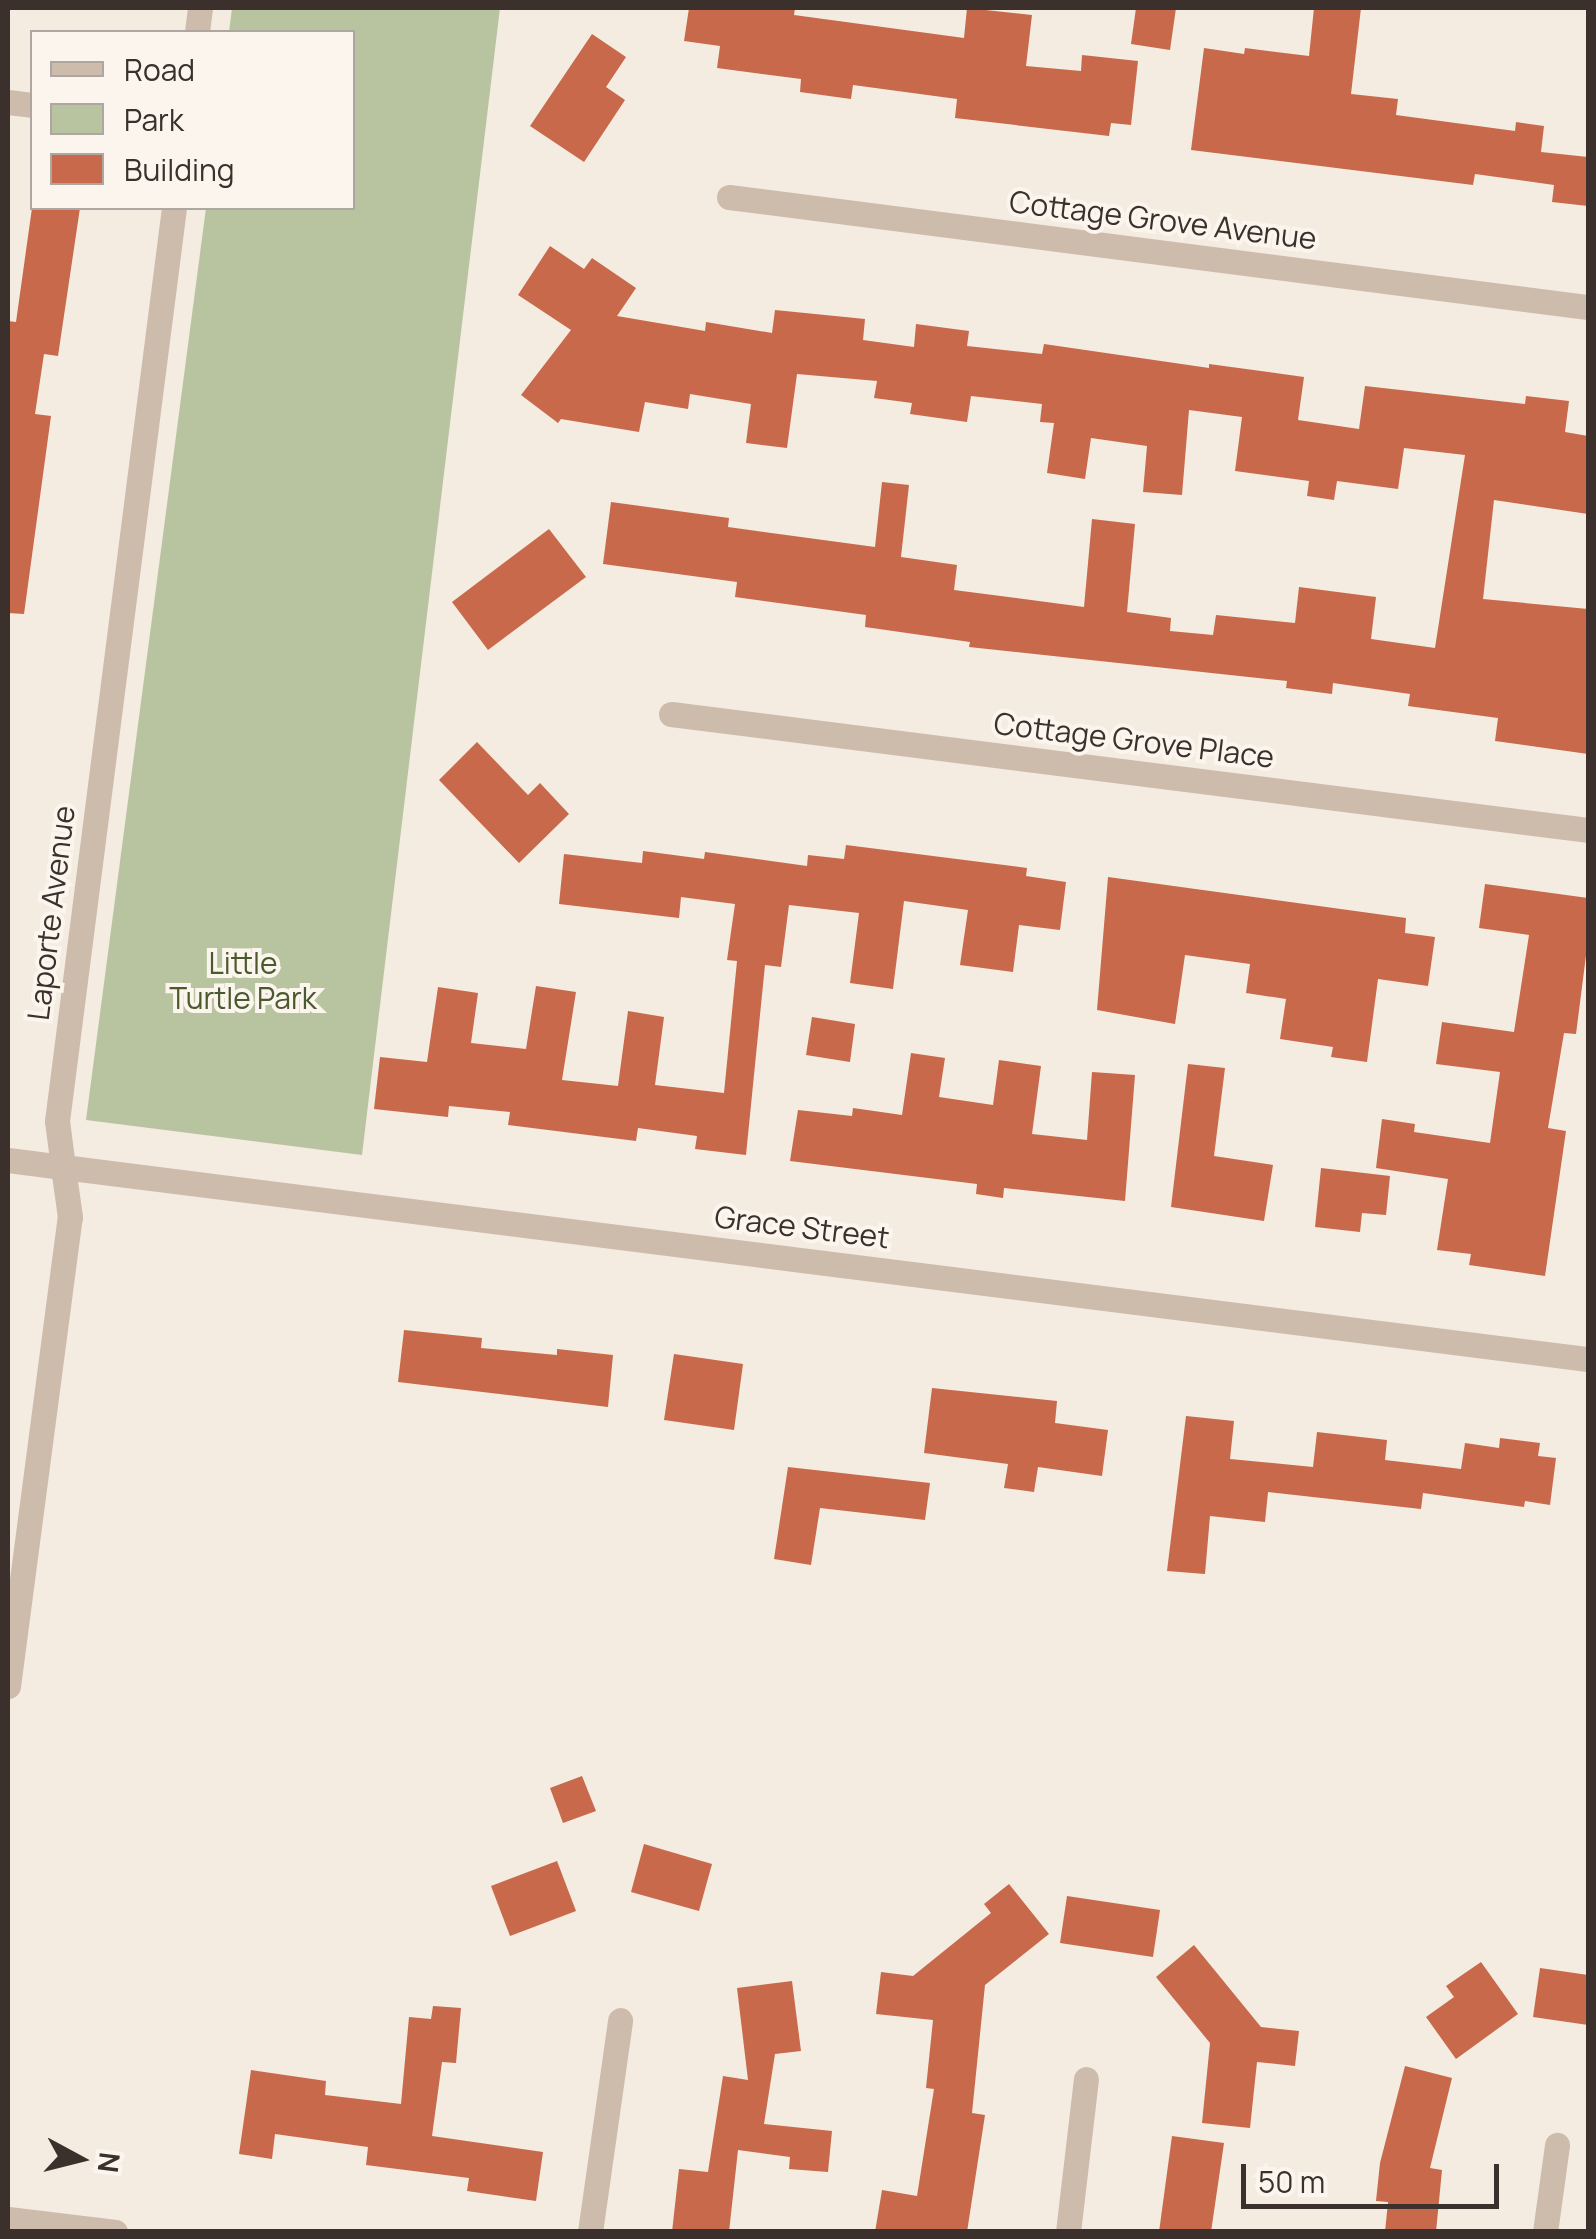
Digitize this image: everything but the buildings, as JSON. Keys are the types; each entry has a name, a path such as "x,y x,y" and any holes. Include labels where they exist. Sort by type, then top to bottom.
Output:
{"street":[{"name":"Cottage Grove Avenue","path":"729,197 1588,307"},
{"name":"Laporte Avenue","path":"8,1686 70,1217 57,1122 174,210"},
{"name":"Cottage Grove Place","path":"671,714 1588,830"},
{"name":"Grace Street","path":"8,1160 1588,1359"},
{"path":"590,2232 620,2020"},
{"path":"1068,2232 1086,2079"},
{"path":"1545,2232 1557,2145"},
{"path":"8,2219 114,2232"}],"green space":[{"name":"Little Turtle Park","path":"232,8 500,8 362,1155 86,1120 206,210 355,210 355,30 229,30"}]}
